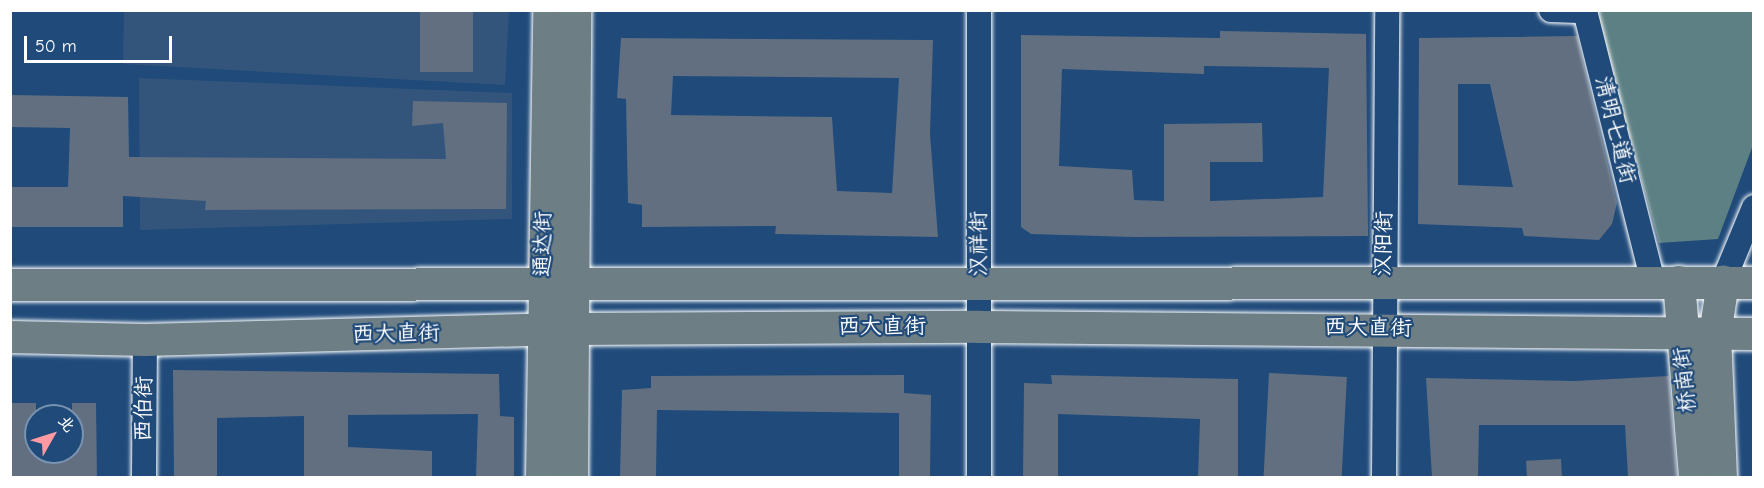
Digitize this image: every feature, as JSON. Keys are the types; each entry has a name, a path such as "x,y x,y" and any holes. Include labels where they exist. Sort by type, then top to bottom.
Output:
{"main road":[{"name":"通达街","path":"542,477 541,330 549,10"},
{"name":"通达街","path":"573,477 574,10"},
{"name":"西大直街","path":"10,285 542,280 979,282 1384,279 1742,282"},
{"name":"桥南街","path":"1666,282 1680,335 1695,477"},
{"name":"桥南街","path":"1721,477 1742,282"},
{"name":"西大直街","path":"10,337 145,340 572,329 979,327 1384,328 1680,335 1736,334"}],"street":[{"name":"汉祥街","path":"979,10 979,477"},
{"name":"汉阳街","path":"1384,477 1387,10"},
{"name":"清明七道街","path":"1551,10 1585,11 1666,282"},
{"path":"1742,282 1754,207"},
{"name":"西伯街","path":"144,477 145,340"}],"shaded area":[{"path":"124,11 509,11 505,85 123,64"},
{"path":"139,78 512,93 512,219 140,230"}],"green space":[{"path":"1595,11 1753,11 1753,145 1718,239 1659,243"}],"building":[{"path":"420,10 473,10 473,72 420,72"},
{"path":"1220,31 1366,34 1368,236 1133,237 1031,234 1021,227 1021,35 1220,38","holes":["1204,66 1329,68 1323,197 1210,201 1210,162 1263,162 1262,123 1164,124 1164,201 1134,200 1132,170 1059,166 1062,69 1204,74"]},
{"path":"1577,36 1617,203 1612,224 1599,240 1524,236 1522,228 1418,224 1419,38","holes":["1458,84 1490,84 1513,187 1458,185"]},
{"path":"621,38 933,40 930,134 938,237 775,234 776,226 642,227 642,205 628,203 626,99 617,98","holes":["673,76 899,78 892,193 837,191 832,117 671,115"]},
{"path":"10,95 128,97 129,157 446,159 443,123 412,126 413,101 507,103 506,209 205,210 206,201 123,196 123,227 10,227 10,187 68,187 70,128 10,127"},
{"path":"173,370 499,374 500,416 514,417 514,477 476,477 478,414 348,415 348,447 432,451 432,477 304,477 304,416 217,418 217,477 174,477"},
{"path":"1269,373 1347,377 1342,478 1264,477"},
{"path":"904,375 904,393 931,395 930,477 899,477 899,413 657,410 656,477 620,477 622,390 651,388 651,376"},
{"path":"1051,375 1238,379 1238,477 1198,477 1200,419 1058,414 1058,477 1023,477 1024,383 1052,384"},
{"path":"1669,376 1677,477 1628,477 1625,425 1479,425 1478,477 1432,477 1426,378 1574,381"},
{"path":"10,403 36,403 24,404 24,464 84,464 84,404 72,403 96,403 97,477 10,477"},
{"path":"1561,459 1562,477 1527,478 1526,461"}]}
